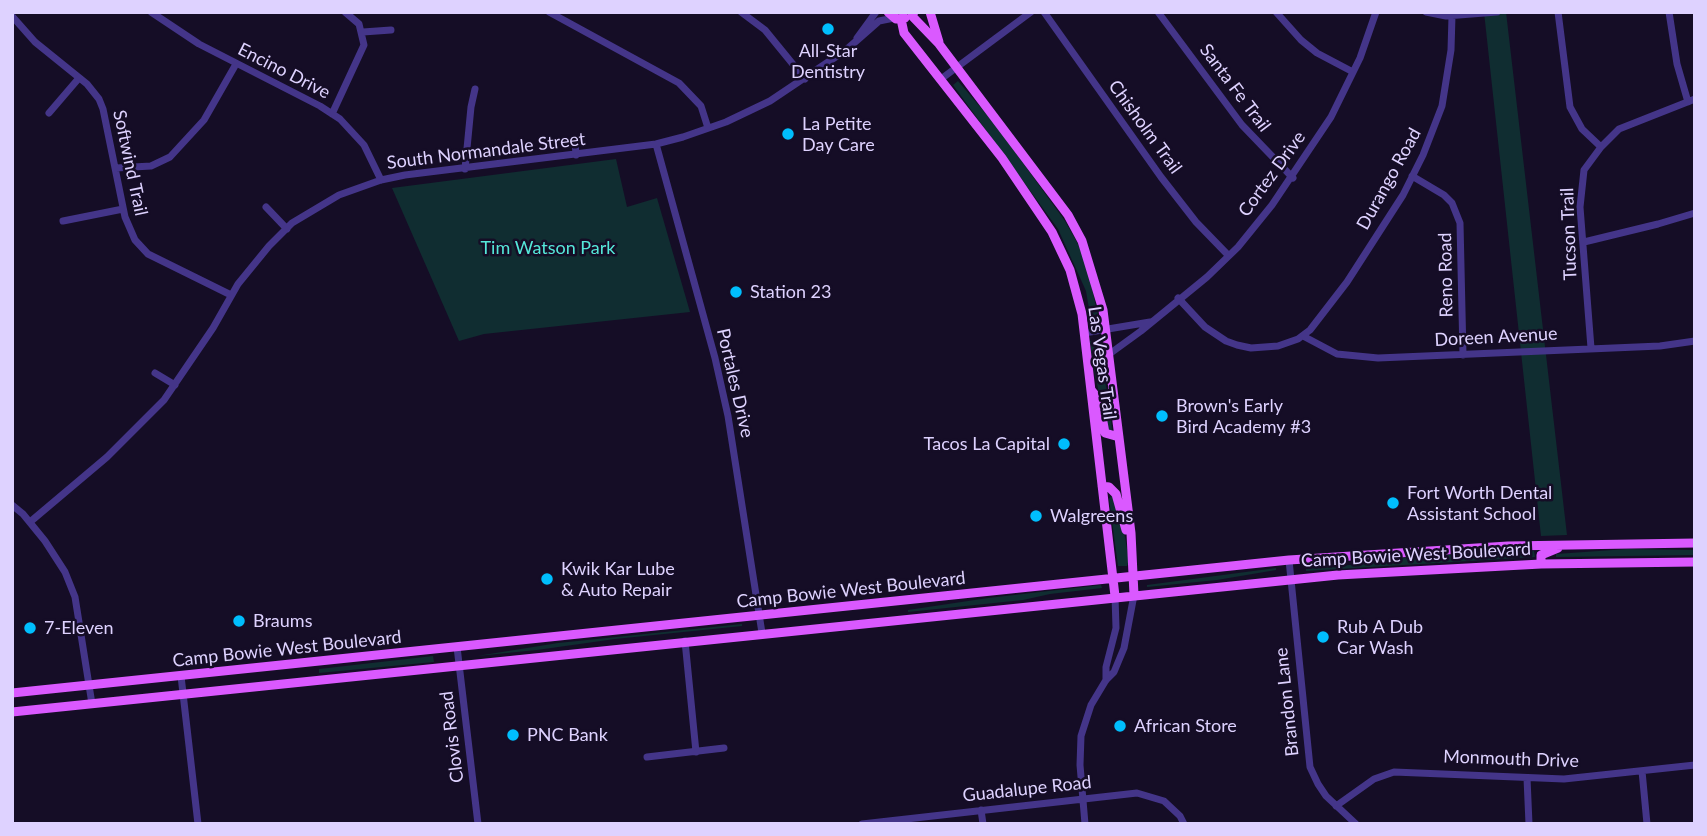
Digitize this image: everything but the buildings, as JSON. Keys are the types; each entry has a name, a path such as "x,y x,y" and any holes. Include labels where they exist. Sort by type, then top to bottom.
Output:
{"main road":[{"path":"894,16 914,12 912,16 939,44"},
{"path":"930,12 939,44"},
{"name":"Las Vegas Trail","path":"894,16 904,33 1002,159 1052,232 1070,270 1082,314 1115,596"},
{"name":"Las Vegas Trail","path":"939,44 1068,215 1082,241 1100,297 1105,330 1131,533 1135,595"},
{"path":"1090,390 1098,400 1105,433 1119,436"},
{"path":"1102,486 1108,487 1116,494 1124,525 1131,533"},
{"path":"1541,564 1541,555 1546,551 1590,543"},
{"name":"Camp Bowie West Boulevard","path":"12,693 1289,560 1447,548 1590,543 1695,543"},
{"name":"Camp Bowie West Boulevard","path":"12,712 1290,579 1454,567 1695,562"},
{"path":"895,601 897,619"},
{"path":"293,664 296,683"}],"street":[{"name":"Encino Drive","path":"151,12 178,32 332,114 364,145 382,180"},
{"path":"332,114 365,45 363,32 355,19 345,12"},
{"path":"549,12 679,83 701,106 708,128"},
{"path":"741,12 765,30 805,79"},
{"name":"South Normandale Street","path":"857,39 876,12"},
{"path":"941,79 1031,12"},
{"name":"Chisholm Trail","path":"1044,12 1161,177 1196,222 1228,255"},
{"name":"Santa Fe Trail","path":"1158,12 1242,125 1293,177"},
{"path":"1276,12 1309,47 1353,72"},
{"name":"Cortez Drive","path":"1108,355 1207,277 1264,215 1293,177 1331,117 1353,72 1376,12"},
{"path":"1426,12 1452,16 1497,12"},
{"path":"1558,12 1570,107 1581,129 1601,147"},
{"path":"1669,12 1677,64 1691,100"},
{"name":"Softwind Trail","path":"12,16 35,42 79,78 99,99 123,209 135,240 148,254 231,295"},
{"name":"South Normandale Street","path":"30,522 130,435 175,385 213,328 231,295 269,246 287,229 339,195 382,180 656,144 708,128 769,102 846,50 878,22 894,16"},
{"name":"Durango Road","path":"1303,336 1320,319 1347,282 1403,195 1423,155 1442,106 1451,50 1452,16"},
{"path":"363,32 391,30"},
{"path":"116,168 151,166 170,157 204,120 236,64"},
{"path":"49,113 79,78"},
{"path":"465,169 475,89"},
{"name":"Tucson Trail","path":"1591,348 1580,207 1584,170 1619,129 1691,100"},
{"path":"575,142 576,155"},
{"name":"Portales Drive","path":"656,144 726,405 762,633"},
{"name":"Reno Road","path":"1412,176 1444,195 1452,203 1460,223 1464,355"},
{"path":"266,207 287,229"},
{"path":"63,221 123,209"},
{"path":"1584,242 1695,213"},
{"path":"1178,299 1205,327 1237,345 1251,348 1278,346 1303,336"},
{"path":"1084,333 1151,322"},
{"name":"Doreen Avenue","path":"1303,336 1325,349 1352,356 1464,355 1660,346 1695,341"},
{"path":"155,373 175,385"},
{"path":"12,505 30,522 65,572 75,597 92,704"},
{"name":"Brandon Lane","path":"1289,560 1310,767 1318,785 1356,824"},
{"path":"1085,824 1080,765 1081,736 1091,705 1106,680 1114,673 1124,648 1135,595"},
{"path":"1106,680 1106,667 1116,628 1115,596"},
{"path":"685,641 696,751"},
{"name":"Clovis Road","path":"457,647 478,824"},
{"path":"181,676 198,824"},
{"path":"647,757 724,748"},
{"name":"Monmouth Drive","path":"1336,806 1374,779 1394,772 1430,771 1527,778 1577,778 1695,765"},
{"path":"1642,771 1647,824"},
{"path":"1527,778 1529,824"},
{"name":"Guadalupe Road","path":"862,824 1137,793 1164,801 1180,816 1184,824"},
{"path":"981,810 983,824"}],"green space":[{"path":"1484,12 1506,12 1567,535 1541,536"},
{"path":"958,81 994,123 1065,221 1087,267 1099,319 1093,320 1090,315 1086,291 1058,229 953,85"},
{"name":"Tim Watson Park","path":"616,159 627,207 657,198 690,312 484,334 459,341 392,188"},
{"path":"1096,340 1110,405 1112,431 1109,431 1106,424 1093,366 1090,341"},
{"path":"1112,495 1125,537 1129,561 1127,566 1118,566 1109,499"},
{"path":"1627,549 1695,550 1695,555 1556,557 1556,554"},
{"path":"1534,551 1535,557 1306,571 1393,561 1412,556"},
{"path":"1276,568 1217,580 1147,587 1147,585"},
{"path":"1101,585 1102,588 1023,600 908,612 988,598"},
{"path":"742,626 477,656 558,643"},
{"path":"433,656 434,662 319,673 319,669"}],"place":[{"name":"All-Star Dentistry","path":"828,29"},
{"name":"La Petite Day Care","path":"788,134"},
{"name":"Station 23","path":"736,292"},
{"name":"Brown's Early Bird Academy #3","path":"1162,416"},
{"name":"Tacos La Capital","path":"1064,444"},
{"name":"Fort Worth Dental Assistant School","path":"1393,503"},
{"name":"Walgreens","path":"1036,516"},
{"name":"Kwik Kar Lube & Auto Repair","path":"547,579"},
{"name":"Braums","path":"239,621"},
{"name":"7-Eleven","path":"30,628"},
{"name":"Rub A Dub Car Wash","path":"1323,637"},
{"name":"African Store","path":"1120,726"},
{"name":"PNC Bank","path":"513,735"}]}
